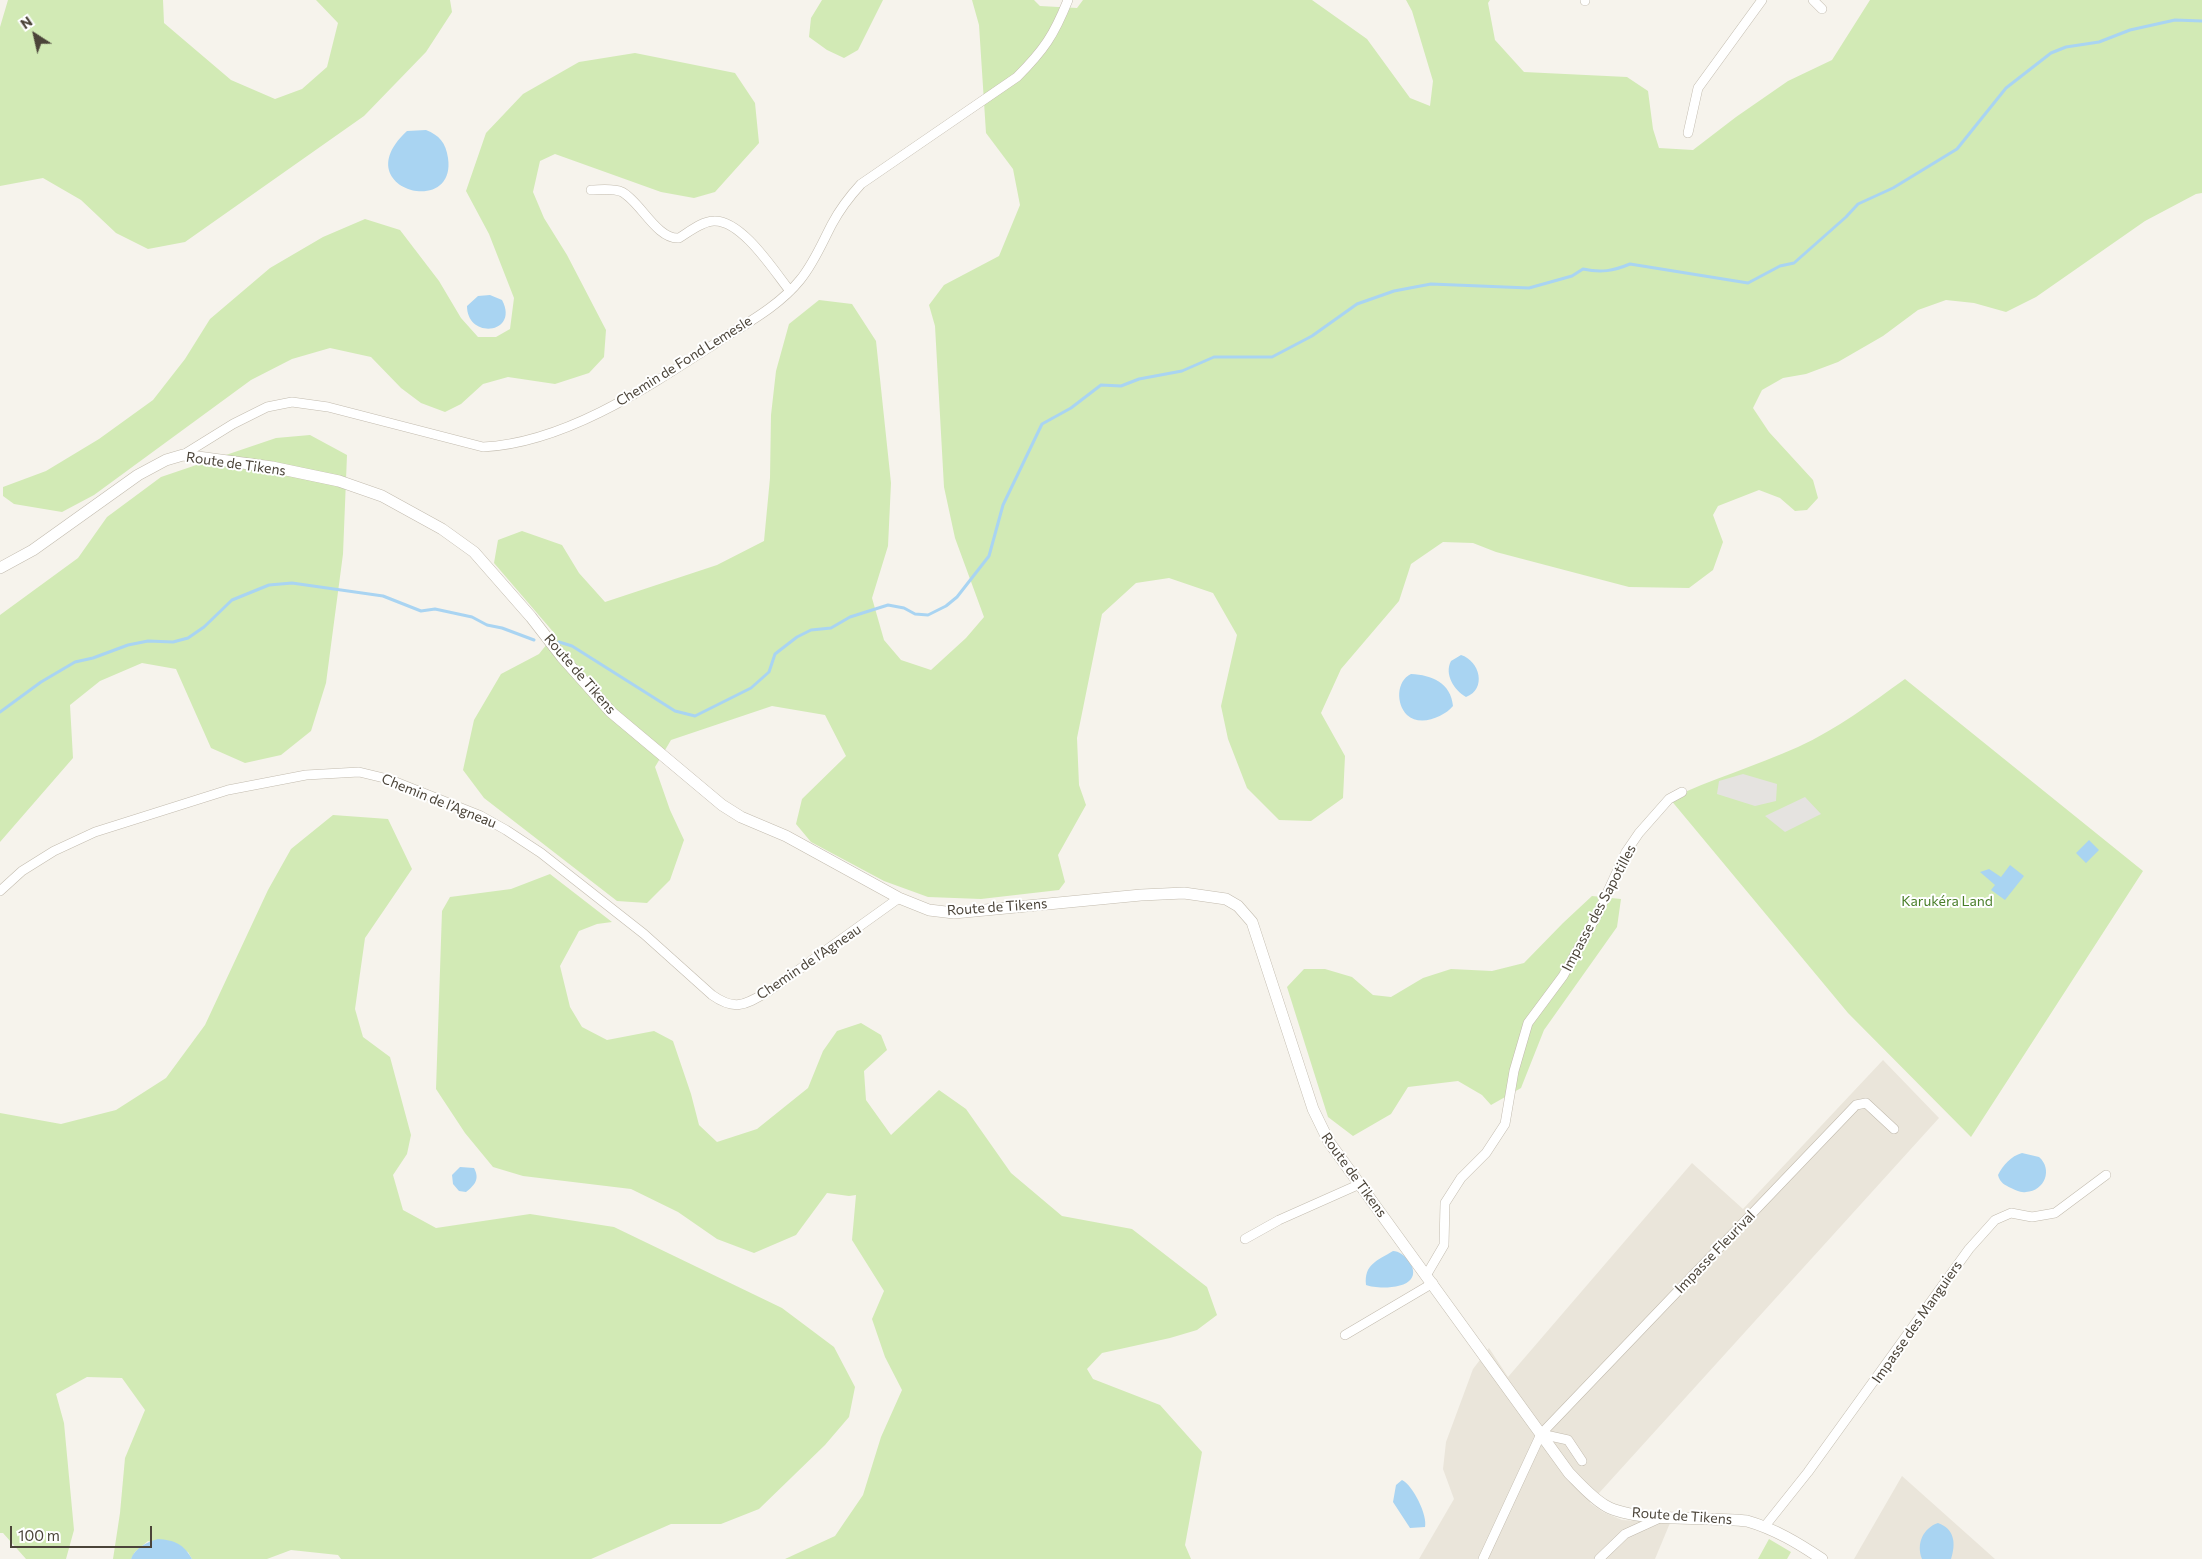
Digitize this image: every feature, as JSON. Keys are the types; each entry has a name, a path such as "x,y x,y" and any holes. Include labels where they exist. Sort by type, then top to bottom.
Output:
{"street":[{"name":"Chemin de Fond Lemesle","path":"183,455 233,424 267,407 292,402 328,408 483,447 506,446 529,440 592,416 654,383 768,309 790,291 801,279 816,256 833,222 861,184 1017,77 1038,56 1055,32 1068,0"},
{"path":"1688,133 1698,88 1762,0"},
{"path":"1813,0 1822,9"},
{"path":"591,190 622,192 648,218 669,236 675,238 679,238 704,223 714,220 734,227 756,248 790,291"},
{"name":"Route de Tikens","path":"0,568 33,550 138,475 166,460 183,455 272,467 339,481 382,496 442,528 474,552 611,712 722,805 742,818 786,836 899,898 929,910 954,913 1141,895 1184,893 1226,899 1238,906 1252,922 1320,1127 1569,1473 1590,1495 1607,1507 1635,1515 1726,1518 1765,1526 1822,1559"},
{"name":"Chemin de l’Agneau","path":"0,891 22,871 54,851 95,832 228,790 306,775 344,772 372,774 481,816 506,830 541,853 644,934 712,995 731,1006 746,1004 769,991 899,898"},
{"name":"Impasse des Sapotilles","path":"1430,1279 1444,1245 1445,1203 1461,1178 1486,1153 1505,1124 1514,1072 1528,1023 1563,976 1597,915 1626,852 1639,833 1669,799 1682,792"},
{"name":"Impasse Fleurival","path":"1541,1434 1856,1105 1866,1103 1894,1129"},
{"name":"Impasse des Manguiers","path":"1765,1526 1808,1472 1969,1248 1995,1220 2011,1213 2032,1216 2055,1213 2106,1175"},
{"path":"1245,1239 1278,1220 1360,1184"},
{"path":"1345,1335 1430,1279"},
{"path":"1483,1559 1541,1434 1568,1440 1582,1461"},
{"path":"1599,1559 1626,1534 1664,1517"}],"shaded area":[{"path":"1743,774 1777,784 1776,801 1755,806 1717,794 1719,781"},
{"path":"1805,797 1821,814 1785,832 1765,816"},
{"path":"1883,1060 1939,1118 1590,1503 1603,1512 1622,1520 1670,1523 1655,1559 1419,1559 1454,1499 1443,1469 1446,1442 1473,1369 1489,1348 1508,1377 1692,1163 1743,1209"},
{"path":"1902,1476 1995,1559 1854,1559"}],"green space":[{"path":"8,0 163,0 164,23 231,80 275,99 302,89 327,67 338,23 316,0 450,0 452,12 426,52 364,116 185,242 148,249 116,233 81,200 43,178 0,186 0,27"},
{"path":"822,0 883,0 858,50 844,58 827,50 809,37 811,18"},
{"path":"972,0 1034,0 1040,6 1077,8 1083,0 1312,0 1367,39 1410,98 1430,106 1433,81 1412,11 1406,0 1490,0 1488,3 1495,40 1524,72 1627,77 1648,91 1653,129 1659,148 1693,150 1788,81 1832,60 1870,0 2202,0 2202,193 2196,194 2145,221 2036,297 2006,312 1974,303 1946,300 1918,310 1883,336 1838,362 1806,374 1783,378 1762,390 1753,408 1769,432 1813,480 1818,498 1807,510 1795,511 1780,498 1759,490 1718,506 1713,515 1723,542 1713,570 1689,588 1629,587 1496,552 1473,543 1443,542 1411,564 1399,601 1341,669 1321,713 1345,756 1343,798 1311,821 1279,820 1247,788 1228,739 1221,706 1237,635 1213,593 1169,578 1136,583 1102,614 1077,738 1079,785 1086,805 1058,855 1065,882 1059,890 981,899 928,897 884,881 811,842 796,824 802,799 846,756 825,715 772,706 671,740 655,767 670,810 684,840 670,880 647,903 617,901 484,798 463,770 474,720 501,674 539,654 555,634 494,563 498,540 522,531 562,545 579,573 605,602 717,565 764,541 770,478 771,415 776,371 789,324 819,300 852,304 876,341 891,483 888,546 872,598 884,640 901,660 931,670 966,638 984,617 955,538 944,487 935,326 929,305 944,285 999,256 1020,205 1013,169 986,133 979,25"},
{"path":"635,53 735,73 755,103 759,143 715,192 694,198 661,192 555,154 540,161 533,192 544,218 567,255 606,330 604,357 589,373 555,384 508,377 483,384 461,404 445,412 421,403 401,388 371,357 330,348 292,359 251,380 94,495 62,512 14,504 3,496 3,487 46,471 99,439 153,400 185,359 210,319 270,268 323,237 365,219 400,230 439,281 461,318 478,337 496,337 510,329 514,298 489,234 466,191 486,133 523,94 579,62"},
{"path":"310,435 347,455 343,554 326,683 311,731 281,755 245,763 211,748 176,669 142,663 100,681 70,705 73,758 0,842 0,615 78,558 107,517 161,477 276,438"},
{"name":"Karukéra Land","path":"1905,679 2143,871 1971,1137 1848,1013 1670,799 1812,740 1853,716"},
{"path":"333,815 388,819 412,869 365,938 355,1009 363,1037 390,1057 411,1135 407,1154 393,1175 403,1210 436,1228 530,1214 614,1227 782,1308 834,1347 855,1387 849,1417 825,1445 759,1509 721,1524 671,1524 591,1559 341,1559 338,1555 291,1550 267,1559 192,1559 188,1552 148,1541 135,1552 131,1559 113,1559 120,1513 125,1458 145,1410 122,1378 87,1377 56,1394 64,1423 74,1530 66,1559 26,1559 3,1533 0,1533 0,1113 61,1124 116,1110 166,1078 205,1025 268,890 291,849"},
{"path":"550,874 612,922 597,924 579,931 560,966 570,1007 582,1027 607,1040 654,1031 673,1041 691,1094 699,1125 717,1142 757,1129 808,1088 823,1051 837,1031 861,1023 881,1035 887,1050 864,1071 866,1100 891,1135 939,1090 966,1109 1011,1173 1062,1216 1132,1229 1207,1287 1217,1315 1197,1330 1102,1353 1087,1369 1093,1379 1160,1405 1202,1452 1185,1545 1191,1559 785,1559 835,1536 863,1495 881,1437 902,1390 885,1357 872,1319 884,1291 852,1240 856,1195 827,1193 796,1235 754,1253 717,1239 678,1212 631,1189 523,1176 493,1167 465,1133 436,1089 442,911 450,897 511,889"},
{"path":"1592,896 1621,899 1617,927 1544,1030 1521,1088 1491,1105 1482,1095 1458,1081 1408,1087 1391,1114 1353,1136 1328,1117 1287,987 1304,969 1325,969 1352,977 1373,995 1391,997 1423,978 1451,969 1492,971 1524,963"},
{"path":"1769,1539 1791,1552 1787,1559 1758,1559"}],"water":[{"path":"426,130 435,134 446,148 448,158 446,177 437,188 423,191 408,189 395,181 389,168 391,151 407,131"},
{"path":"490,295 502,300 506,311 504,320 499,326 483,328 475,324 469,317 467,306 478,296"},
{"path":"1461,655 1473,663 1479,682 1473,693 1466,697 1454,686 1449,671 1451,661"},
{"path":"1411,674 1433,678 1439,682 1449,691 1453,706 1444,714 1432,719 1412,719 1403,710 1399,699 1402,682"},
{"path":"2089,840 2099,850 2086,863 2076,853"},
{"path":"2010,865 2024,876 2005,900 1991,890 1995,885 1980,872 1989,869 2001,877"},
{"path":"2022,1153 2039,1157 2046,1167 2045,1179 2033,1191 2018,1191 2005,1185 1998,1175 2008,1161"},
{"path":"460,1167 474,1168 477,1175 476,1182 466,1192 459,1191 453,1184 452,1175"},
{"path":"1393,1251 1402,1254 1409,1261 1413,1270 1411,1279 1402,1285 1390,1287 1366,1285 1369,1268"},
{"path":"1402,1480 1411,1488 1419,1501 1425,1527 1410,1528 1393,1502 1396,1485"},
{"path":"1938,1523 1948,1529 1953,1538 1951,1559 1922,1559 1920,1542 1922,1537 1928,1529"},
{"path":"158,1539 169,1540 182,1546 192,1559 131,1559 142,1546"}],"waterway":[{"path":"559,642 572,646 675,711 695,716 751,688 769,672 775,654 797,637 811,630 831,628 850,617 888,605 904,608 915,614 928,615 946,606 957,597 989,556 1003,505 1042,424 1071,408 1101,385 1121,386 1139,379 1182,371 1214,357 1272,357 1312,336 1357,304 1394,291 1431,284 1529,288 1572,276 1583,269 1607,271 1630,264 1748,283 1780,266 1794,263 1858,204 1893,188 1957,149 2006,88 2051,53 2066,47 2099,42 2130,30 2175,20 2202,21"},
{"path":"0,712 41,682 75,662 93,658 128,645 148,641 173,642 188,638 204,627 232,600 269,585 292,583 383,596 421,611 435,609 472,617 487,625 502,628 534,640"}]}
